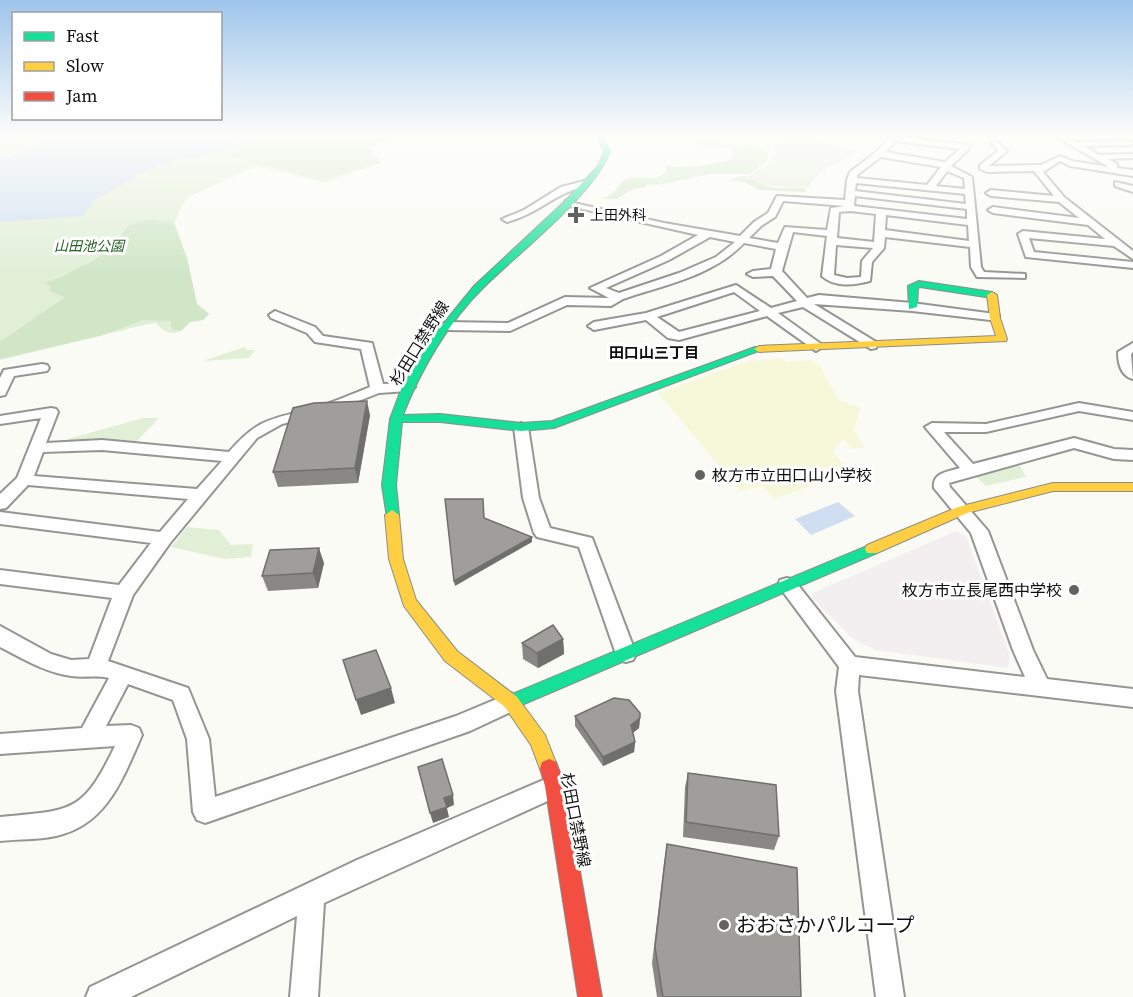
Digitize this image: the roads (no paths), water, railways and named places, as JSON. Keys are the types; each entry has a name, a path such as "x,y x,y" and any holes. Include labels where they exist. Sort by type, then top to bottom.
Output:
{"street":[{"path":"507,219 532,210 573,183 584,184"},
{"path":"850,201 851,183"},
{"path":"872,183 970,192"},
{"path":"929,189 934,183"},
{"path":"969,183 976,267 981,274 1021,276"},
{"path":"1048,183 1062,199 1133,256"},
{"name":"杉田口禁野線","path":"584,184 568,203 477,288 446,326 408,387 396,419 389,485 396,560 409,602 451,656 511,702 539,741 555,786 590,997"},
{"path":"1118,184 1133,189"},
{"path":"991,193 1040,199 1062,199"},
{"path":"446,326 510,327 565,301 611,302 619,297 699,269 720,259 743,241 759,220 772,215 780,198 970,207"},
{"path":"881,212 879,246 867,261 866,279 834,280 828,276 834,210 850,201 881,212 972,223"},
{"path":"568,203 637,220 782,248"},
{"path":"993,210 1093,223"},
{"path":"927,218 927,239"},
{"path":"776,272 789,229 879,246"},
{"path":"881,233 975,245"},
{"path":"619,297 596,288 665,258 708,234"},
{"path":"1117,243 1023,234 1030,255 1133,265"},
{"path":"753,274 776,272"},
{"path":"776,272 806,304 871,345"},
{"path":"396,419 450,418 521,427 554,424 759,349 1002,339 995,318 992,295 919,284 913,286 912,307"},
{"path":"594,326 648,316 736,288 768,314 816,347"},
{"path":"648,316 672,335 679,336 819,300 912,307 995,318"},
{"path":"275,315 311,330 319,339 367,346 377,389"},
{"path":"1133,347 1124,352 1125,365 1133,375"},
{"path":"0,392 9,373 42,368"},
{"path":"96,667 124,593 164,539 231,457 252,435 277,421 323,410 377,389 408,387"},
{"path":"970,470 932,427 986,428 1079,407 1133,416"},
{"path":"0,420 51,412 24,480 0,504"},
{"path":"521,427 531,498 543,532 586,542 626,654"},
{"path":"1040,686 1023,650 979,531 942,488 941,480 970,470 1074,443 1114,454 1133,455"},
{"path":"38,448 112,446 231,457"},
{"path":"24,480 200,495"},
{"path":"0,634 3,639 45,660 70,668 96,667 123,673 181,694 198,739 205,812 462,724 963,510 1053,487 1133,487"},
{"path":"0,518 164,539"},
{"path":"0,577 124,593"},
{"path":"787,585 849,665 847,691 890,997"},
{"path":"849,665 1133,698"},
{"path":"89,737 123,673"},
{"path":"0,744 131,735 106,789 82,813 59,824 0,829"},
{"path":"100,997 129,990 312,894 555,786"},
{"path":"304,997 312,894"}],"water":[{"path":"0,183 125,183 93,201 83,216 0,222"},
{"path":"838,502 855,516 811,535 795,519"}],"place":[{"name":"上田外科","path":"576,215"},
{"name":"枚方市立田口山小学校","path":"700,475"},
{"name":"枚方市立長尾西中学校","path":"1074,590"},
{"name":"おおさかパルコープ","path":"724,925"}],"district":[{"name":"田口山三丁目","path":"654,353"}],"park label":[{"name":"山田池公園","path":"89,246"}]}
